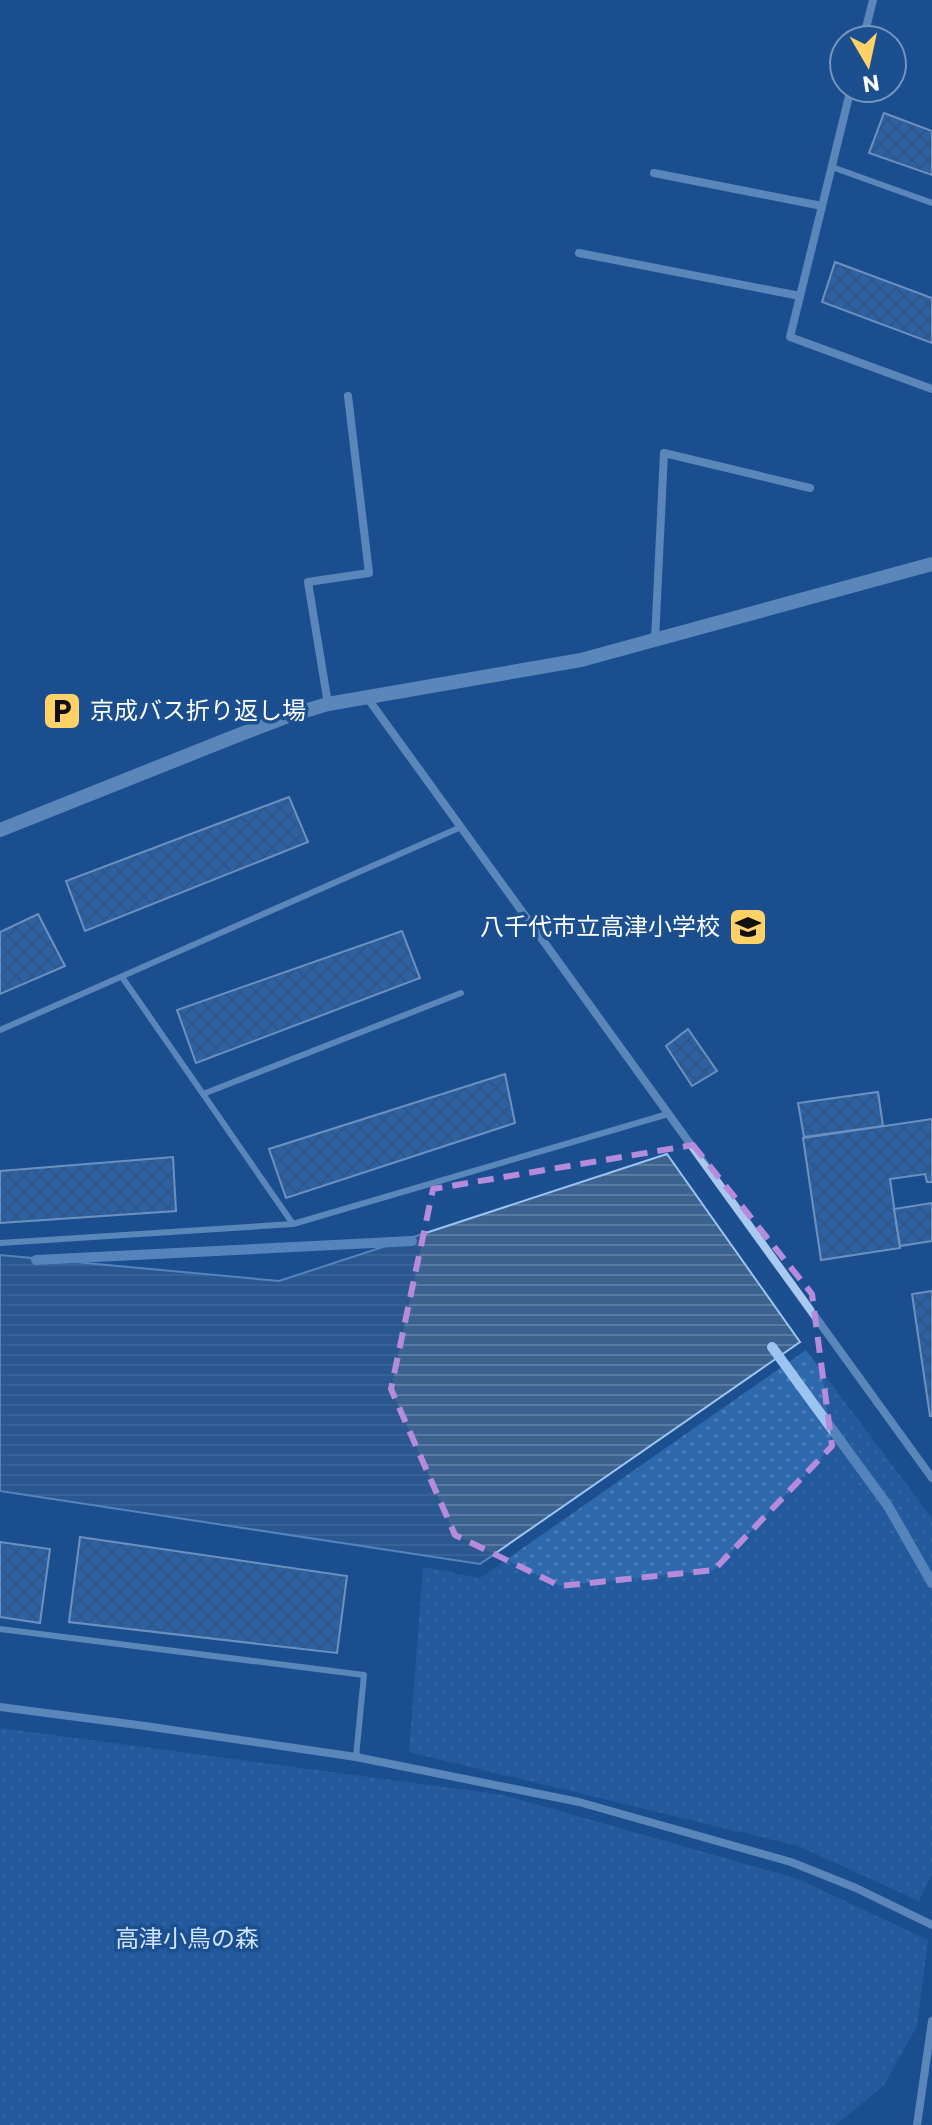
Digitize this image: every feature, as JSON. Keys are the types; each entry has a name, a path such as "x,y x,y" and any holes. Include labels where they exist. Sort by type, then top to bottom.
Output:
{"street":[{"path":"867,24 873,0"},
{"path":"847,104 790,337 932,389"},
{"path":"654,173 822,206"},
{"path":"579,253 800,296"},
{"path":"328,704 308,582 369,573 348,396"},
{"path":"655,640 664,453 810,488"},
{"path":"0,830 264,725 328,704 581,660 932,564"},
{"path":"366,696 932,1478"},
{"path":"0,1707 356,1757 579,1802 791,1862 856,1888 932,1925"},
{"path":"917,2125 932,2021"}],"lane":[{"path":"832,167 932,203"},
{"path":"0,1030 461,827"},
{"path":"122,977 293,1224"},
{"path":"203,1094 461,993"},
{"path":"0,1243 293,1224 668,1114"},
{"path":"0,1629 364,1675 356,1757"}],"highlighted area":[{"path":"693,1145 812,1294 832,1446 714,1570 560,1586 455,1535 391,1389 433,1189"}],"green space":[{"path":"806,1350 932,1518 932,1874 919,1901 798,1846 409,1752 423,1567 480,1578"},
{"name":"高津小鳥の森","path":"0,1728 504,1795 798,1879 928,1940 917,2026 884,2085 836,2125 0,2125"}],"shaded area":[{"path":"667,1154 800,1342 480,1564 0,1491 0,1255 279,1281"}],"building":[{"path":"884,113 932,131 932,175 869,153"},
{"path":"835,262 932,298 932,343 822,302"},
{"path":"289,797 308,842 85,931 66,881"},
{"path":"38,914 65,966 0,994 0,932"},
{"path":"402,931 420,978 196,1063 177,1010"},
{"path":"688,1029 717,1071 692,1086 666,1046"},
{"path":"505,1074 515,1123 286,1198 269,1149"},
{"path":"878,1092 883,1126 804,1137 798,1103"},
{"path":"932,1119 932,1182 927,1182 925,1174 890,1179 900,1248 821,1260 803,1138"},
{"path":"173,1157 176,1211 0,1223 0,1171"},
{"path":"932,1203 932,1241 900,1246 894,1209"},
{"path":"932,1291 932,1416 930,1416 912,1294"},
{"path":"80,1537 347,1576 337,1653 69,1622"},
{"path":"0,1542 50,1549 40,1623 0,1617"}],"waterway":[{"path":"36,1260 412,1241"},
{"path":"772,1347 888,1506 932,1583"}],"place":[{"name":"京成バス折り返し場","path":"62,711"},
{"name":"八千代市立高津小学校","path":"748,927"}]}
